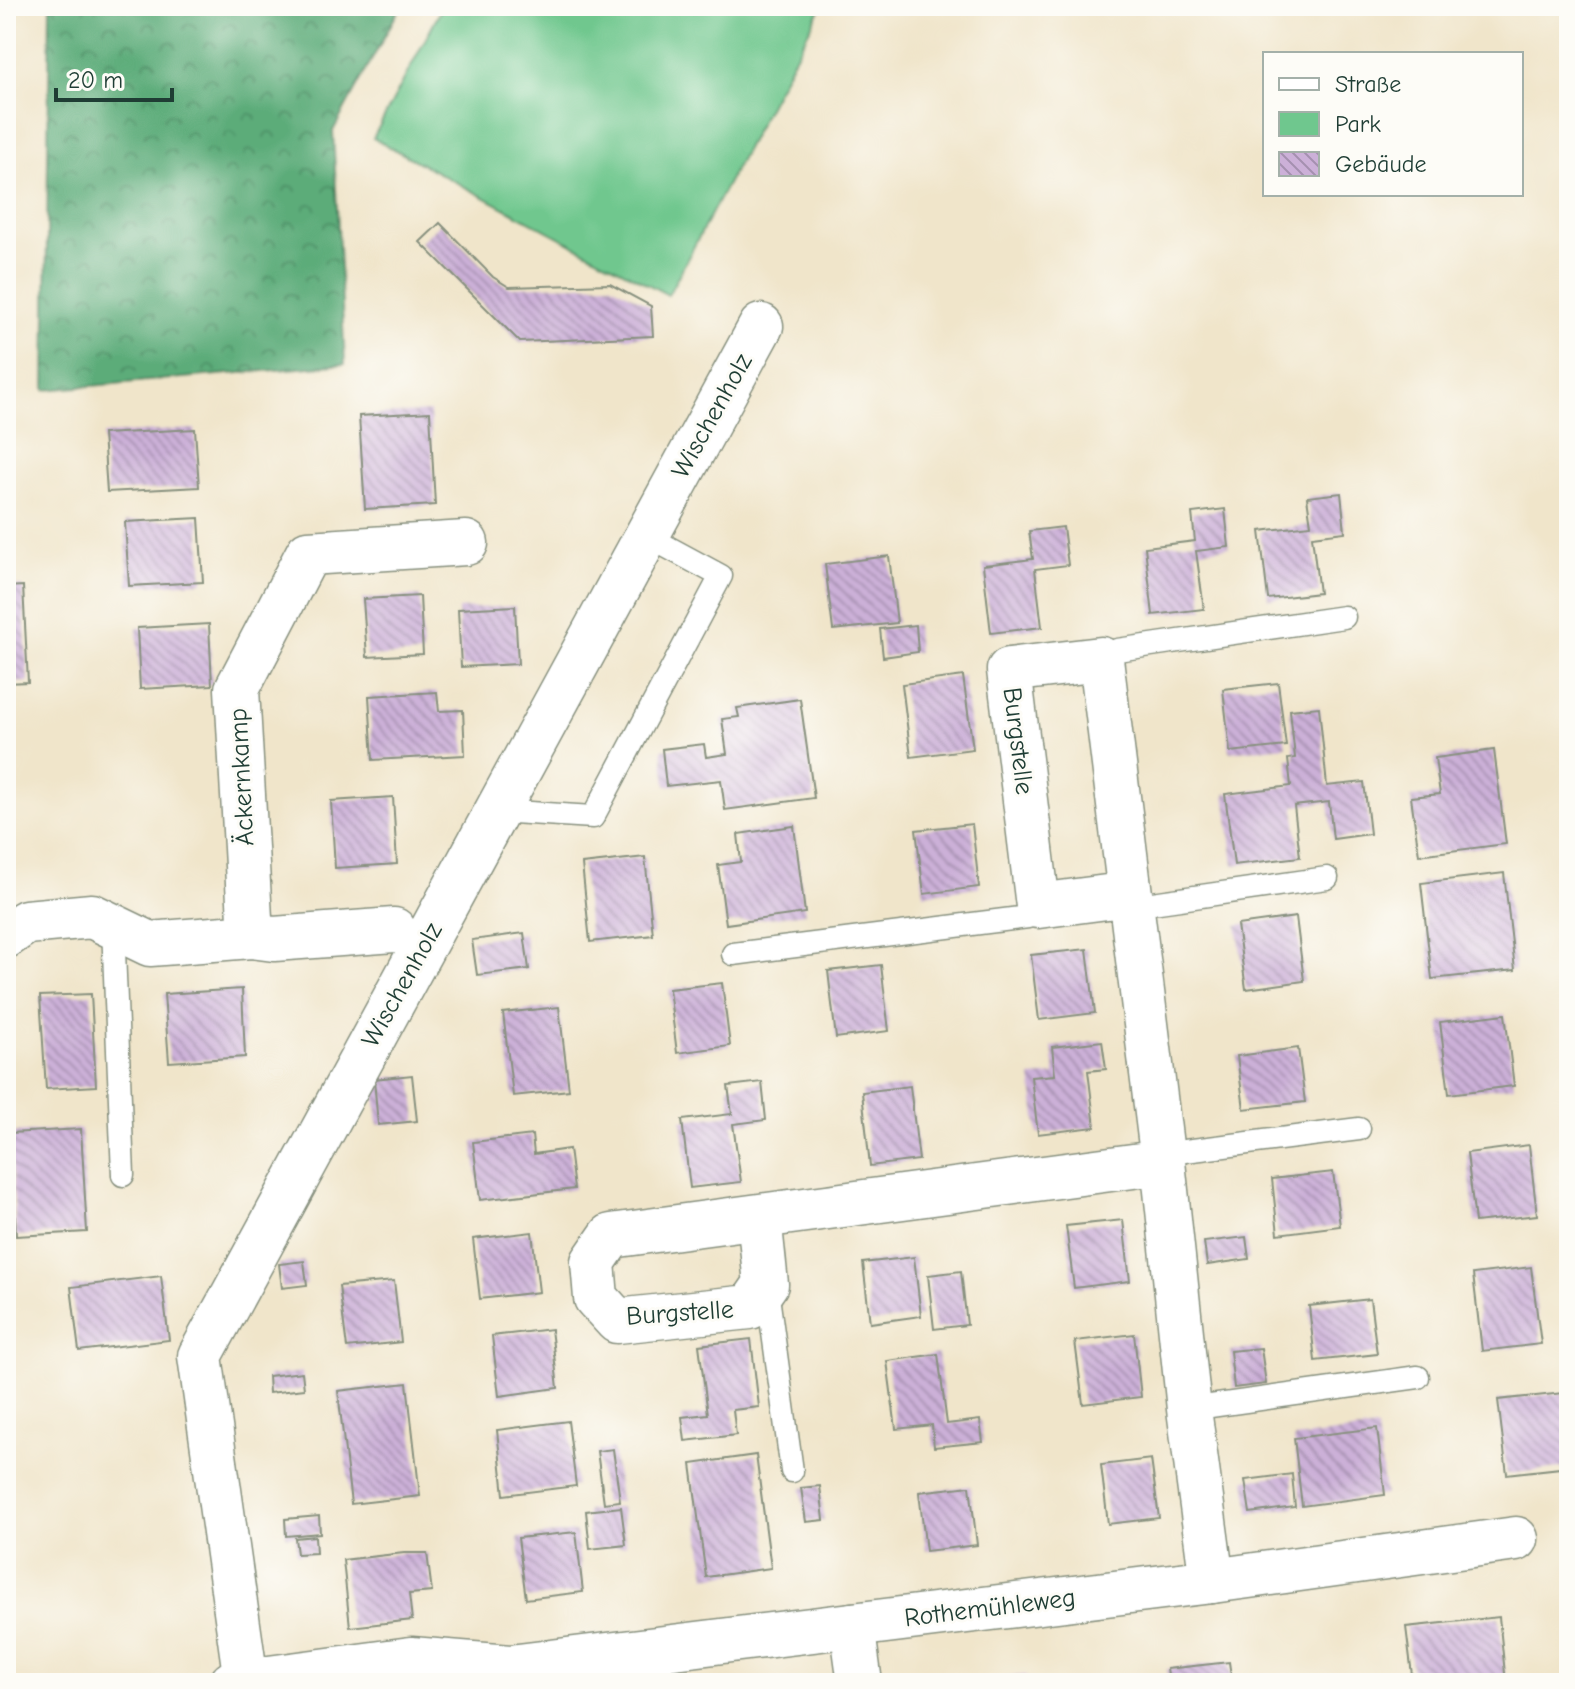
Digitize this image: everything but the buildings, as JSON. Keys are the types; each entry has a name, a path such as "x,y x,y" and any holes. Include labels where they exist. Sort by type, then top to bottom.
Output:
{"street":[{"name":"Wischenholz","path":"239,1682 200,1356 761,326"},
{"name":"Äckernkamp","path":"251,936 237,689 308,553 466,543"},
{"path":"1101,659 1212,1581"},
{"name":"Burgstelle","path":"1038,906 1009,670 1101,659"},
{"path":"1038,906 1131,900"},
{"path":"6,936 26,922 92,916 150,944 394,930"},
{"name":"Burgstelle","path":"759,1217 766,1284 750,1307 617,1321 596,1298 593,1262 611,1236 1162,1158"},
{"name":"Rothemühleweg","path":"239,1682 309,1678 411,1659 463,1673 1212,1581 1516,1539"},
{"path":"852,1625 860,1683"}],"lane":[{"path":"497,811 593,817 721,576 647,536"},
{"path":"1101,659 1117,650 1344,617"},
{"path":"1131,900 1327,878"},
{"path":"733,954 1028,917 1038,906"},
{"path":"113,926 123,1175"},
{"path":"1162,1158 1359,1129"},
{"path":"766,1284 792,1471"},
{"path":"1189,1409 1418,1377"}],"green space":[{"path":"50,6 401,6 333,131 345,364 45,390"},
{"path":"443,6 822,6 668,295 373,138"}]}
